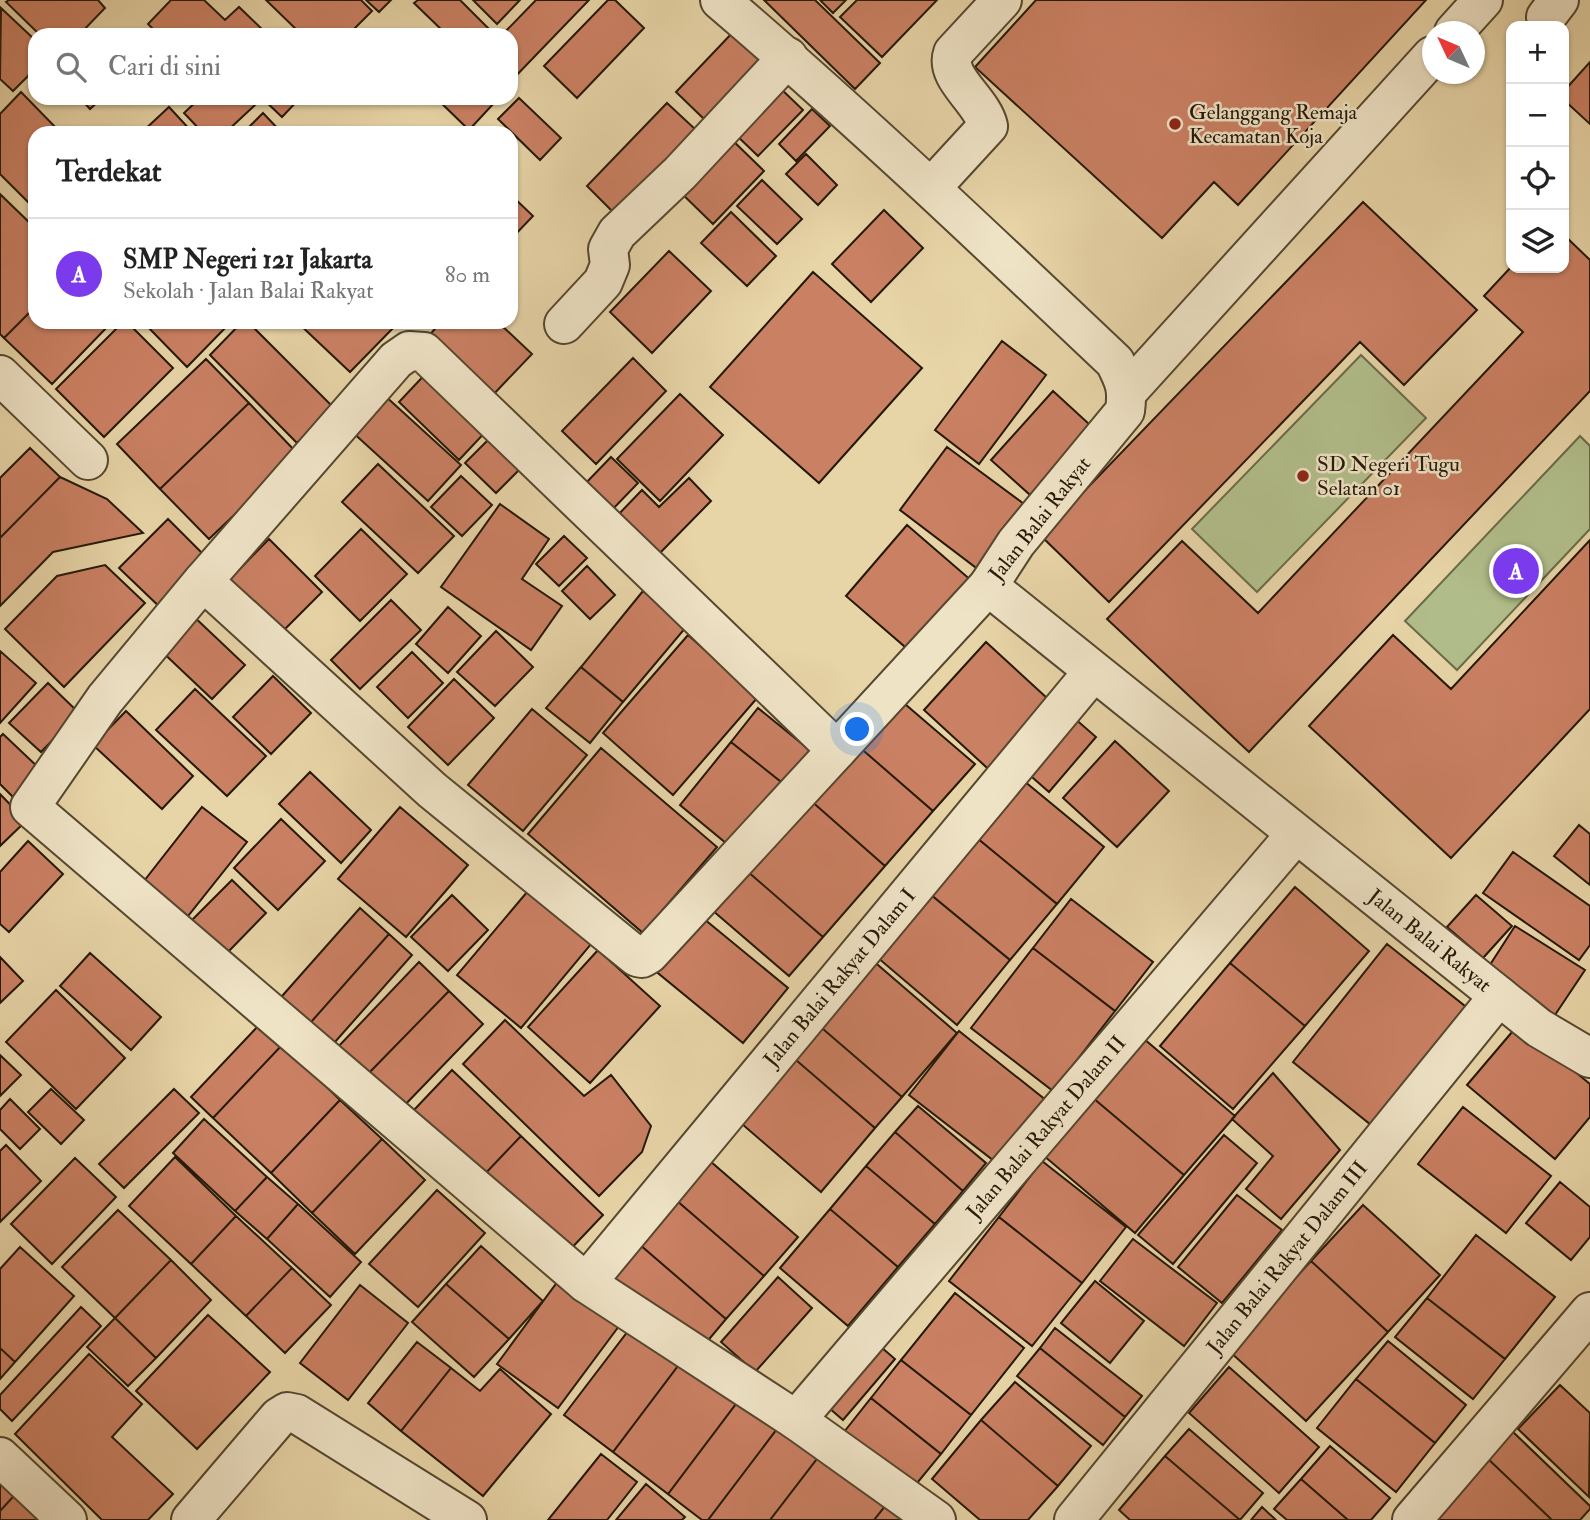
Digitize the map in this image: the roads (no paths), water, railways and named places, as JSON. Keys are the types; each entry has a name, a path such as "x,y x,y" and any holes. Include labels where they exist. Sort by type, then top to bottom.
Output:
{"street":[{"path":"720,0 788,57 931,188 1115,362 1128,391 1422,68"},
{"path":"931,188 988,126 986,114 953,74 950,62 953,53 1002,0"},
{"path":"1464,21 1483,0"},
{"path":"564,324 603,282 610,265 608,249 617,233 680,173 788,57"},
{"path":"837,750 424,352 409,351 396,360 203,581 105,699 30,805 32,810 586,1283 796,1420 936,1520"},
{"path":"0,375 88,460"},
{"name":"Jalan Balai Rakyat","path":"1128,391 1125,411 1016,543 988,586 1093,673 1539,1028 1590,1058"},
{"path":"203,581 432,790 637,957 642,958 649,954 988,586"},
{"name":"Jalan Balai Rakyat Dalam I","path":"586,1283 1093,673"},
{"name":"Jalan Balai Rakyat Dalam II","path":"796,1420 1296,834"},
{"name":"Jalan Balai Rakyat Dalam III","path":"1074,1520 1499,996"},
{"path":"1412,1520 1590,1312"},
{"path":"191,1520 279,1417 287,1412 297,1415 467,1520"},
{"path":"0,1458 67,1520"}],"place":[{"name":"Gelanggang Remaja Kecamatan Koja","path":"1175,124"},
{"name":"SD Negeri Tugu Selatan 01","path":"1303,476"},
{"name":"SMP Negeri 121 Jakarta","path":"1516,571"}]}
